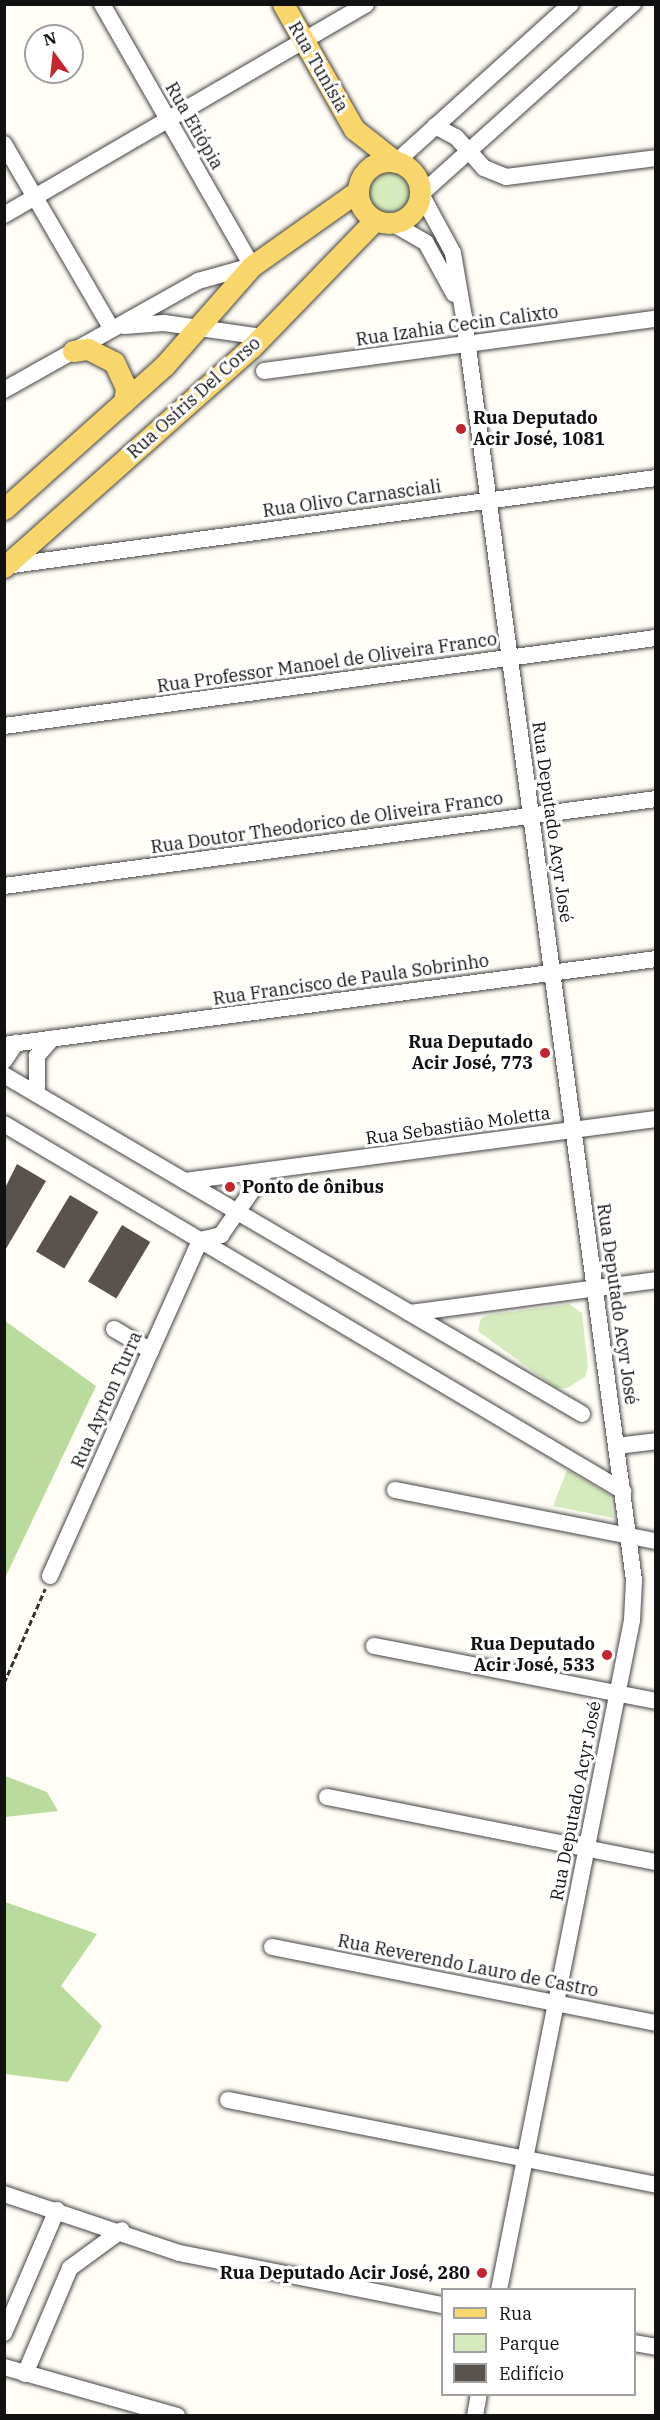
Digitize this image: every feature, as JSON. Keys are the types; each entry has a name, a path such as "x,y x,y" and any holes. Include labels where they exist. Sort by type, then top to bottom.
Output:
{"main road":[{"name":"Rua Tunísia","path":"283,4 354,129 396,162"},
{"name":"Rua Tunísia","path":"354,129 360,185"},
{"path":"4,509 124,402 198,328 252,266 360,185 376,164 396,162 417,177 421,194 408,217 383,222 362,208 360,185"},
{"name":"Rua Osíris Del Corso","path":"5,567 262,337 383,222"},
{"path":"73,351 88,349 114,362 126,388 124,402"}],"street":[{"name":"Rua Etiópia","path":"102,4 252,266"},
{"path":"4,215 366,4"},
{"path":"396,162 571,4"},
{"path":"421,194 633,4"},
{"path":"435,126 450,132 484,168 506,177 656,158"},
{"path":"4,144 111,328"},
{"name":"Rua Deputado Acyr José","path":"421,194 453,253 464,317 629,1536 634,1599 500,2288"},
{"name":"Rua Deputado Acyr José","path":"383,222 415,234 435,253 464,317"},
{"path":"4,390 198,281 252,266"},
{"name":"Rua Izahia Cecin Calixto","path":"264,371 656,319"},
{"path":"111,328 164,323 262,337"},
{"name":"Rua Olivo Carnasciali","path":"5,567 656,478"},
{"path":"38,537 54,559"},
{"name":"Rua Professor Manoel de Oliveira Franco","path":"4,726 656,638"},
{"name":"Rua Doutor Theodorico de Oliveira Franco","path":"4,886 656,799"},
{"name":"Rua Francisco de Paula Sobrinho","path":"10,1044 656,959"},
{"path":"37,1094 37,1056 52,1039"},
{"path":"4,1061 10,1044"},
{"path":"4,1075 582,1414"},
{"name":"Rua Sebastião Moletta","path":"185,1181 656,1119"},
{"path":"4,1124 623,1491"},
{"path":"200,1240 221,1235 265,1172"},
{"name":"Rua Ayrton Turra","path":"50,1576 200,1240"},
{"path":"410,1313 656,1280"},
{"path":"114,1329 150,1351"},
{"path":"617,1446 656,1441"},
{"path":"395,1490 656,1541"},
{"path":"374,1646 656,1701"},
{"path":"327,1797 656,1862"},
{"name":"Rua Reverendo Lauro de Castro","path":"272,1947 656,2023"},
{"path":"228,2100 656,2185"},
{"path":"5,2196 122,2230 179,2253 441,2305"},
{"path":"4,2333 57,2210"},
{"path":"26,2374 70,2268 122,2230"},
{"path":"636,2343 656,2347"},
{"path":"4,2367 136,2407 177,2415"},
{"path":"475,2415 479,2396"}],"path":[{"path":"4,1683 50,1576"}],"green space":[{"path":"390,166 400,168 409,174 415,183 417,193 415,203 409,212 400,218 390,220 380,218 371,212 365,203 363,193 365,183 371,174 380,168"},
{"path":"569,1304 582,1313 588,1367 585,1377 567,1388 556,1388 478,1331 481,1318 488,1315"},
{"path":"5,1321 96,1386 5,1578"},
{"path":"567,1470 610,1495 613,1518 553,1506"},
{"path":"5,1776 47,1792 58,1811 5,1817"},
{"path":"5,1902 97,1934 61,1986 102,2026 68,2082 5,2074"}],"building":[{"path":"17,1164 46,1181 4,1252 4,1190"},
{"path":"70,1195 98,1212 64,1269 36,1252"},
{"path":"122,1225 150,1242 116,1299 88,1282"}],"place":[{"name":"Rua Deputado Acir José, 1081","path":"461,429"},
{"name":"Rua Deputado Acir José, 773","path":"545,1053"},
{"name":"Ponto de ônibus","path":"230,1187"},
{"name":"Rua Deputado Acir José, 533","path":"607,1655"},
{"name":"Rua Deputado Acir José, 280","path":"482,2273"}]}
